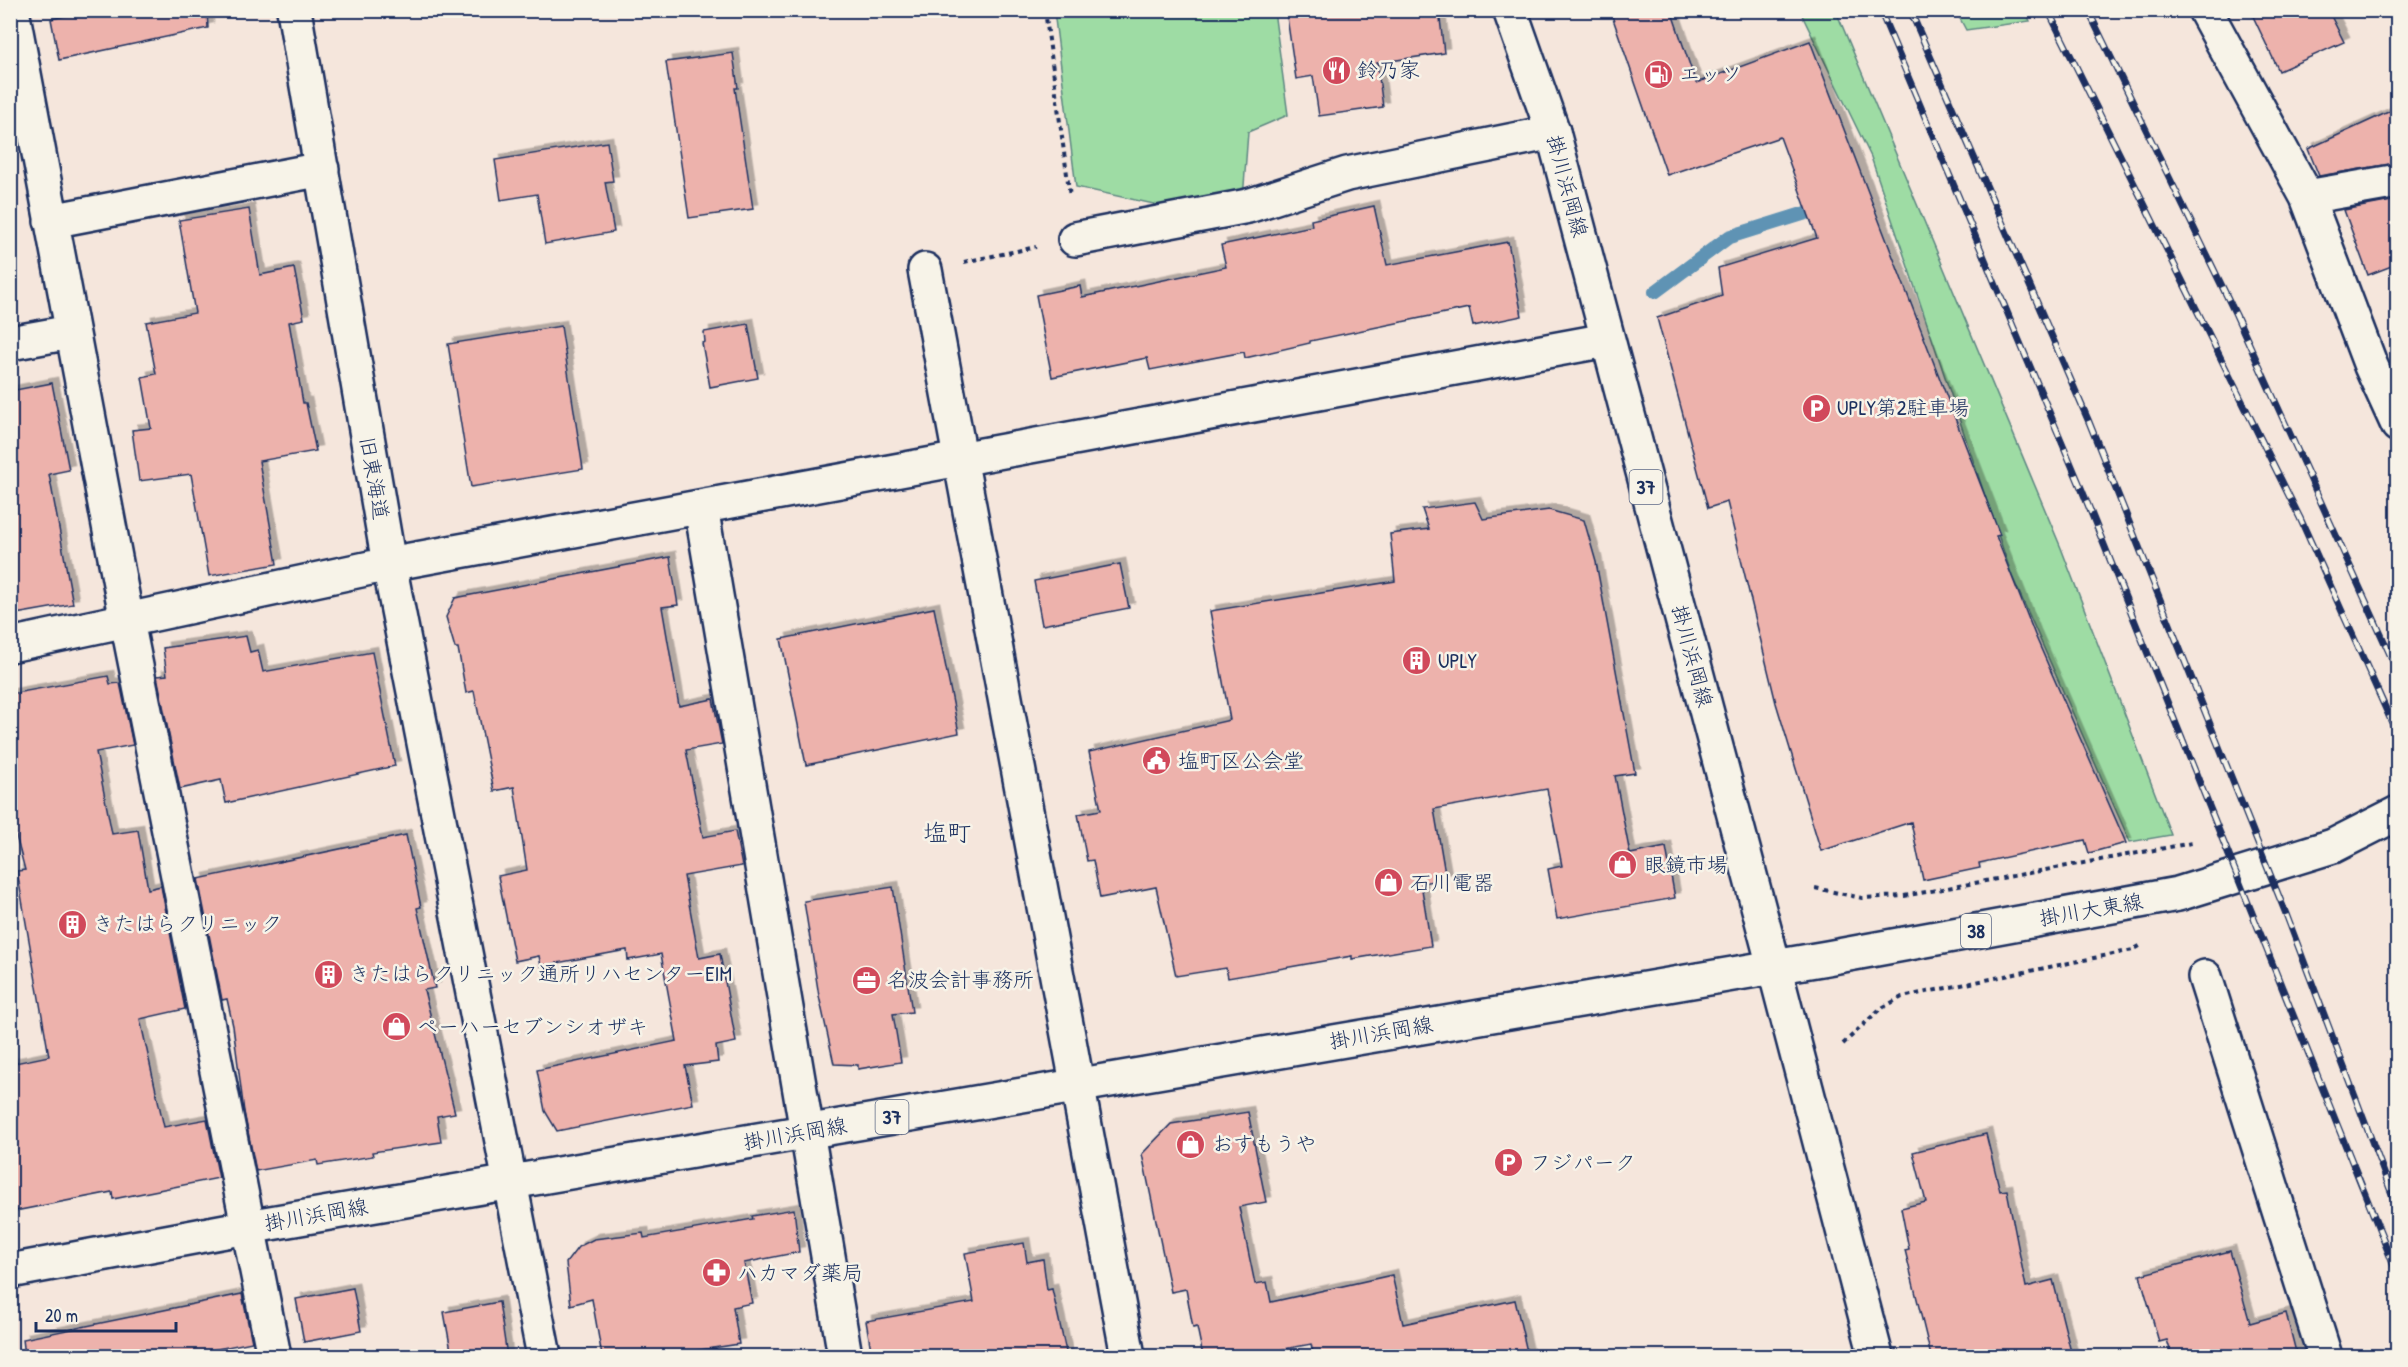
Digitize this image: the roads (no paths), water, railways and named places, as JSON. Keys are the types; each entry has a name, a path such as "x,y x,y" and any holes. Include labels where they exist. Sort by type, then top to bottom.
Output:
{"street":[{"path":"12,10 127,621 274,1356"},
{"name":"旧東海道","path":"294,10 388,564 508,1183 544,1356"},
{"name":"掛川浜岡線","path":"10,1271 247,1227 1774,966 1553,132 1510,10"},
{"path":"2205,10 2307,197 2384,370 2397,425"},
{"path":"1075,239 1248,206 1347,174 1553,132"},
{"path":"51,221 322,168"},
{"path":"2307,197 2397,181"},
{"path":"925,270 1128,1356"},
{"path":"10,343 71,332"},
{"path":"10,645 388,564 1607,340"},
{"path":"701,507 845,1356"},
{"name":"掛川大東線","path":"1774,966 2178,894 2333,846 2397,813"},
{"path":"1774,966 1876,1356"},
{"path":"2205,977 2325,1356"}],"waterway":[{"path":"1655,292 1729,237 1825,207"}],"railway":[{"path":"1880,10 2082,490 2398,1276"},
{"path":"1910,10 2089,422 2286,914 2398,1210"},
{"path":"2048,10 2300,518 2398,736"},
{"path":"2088,10 2236,315 2398,672"}],"place":[{"name":"鈴乃家","path":"1336,70"},
{"name":"エッソ","path":"1658,74"},
{"name":"UPLY第2駐車場","path":"1816,408"},
{"name":"UPLY","path":"1417,661"},
{"name":"塩町区公会堂","path":"1157,761"},
{"name":"眼鏡市場","path":"1623,865"},
{"name":"石川電器","path":"1389,883"},
{"name":"きたはらクリニック","path":"72,924"},
{"name":"きたはらクリニック通所リハセンターEIM","path":"328,974"},
{"name":"名波会計事務所","path":"866,980"},
{"name":"ペーハーセブンシオザキ","path":"396,1027"},
{"name":"おすもうや","path":"1191,1144"},
{"name":"フジパーク","path":"1509,1163"},
{"name":"ハカマダ薬局","path":"716,1273"}],"district":[{"name":"塩町","path":"947,833"}]}
